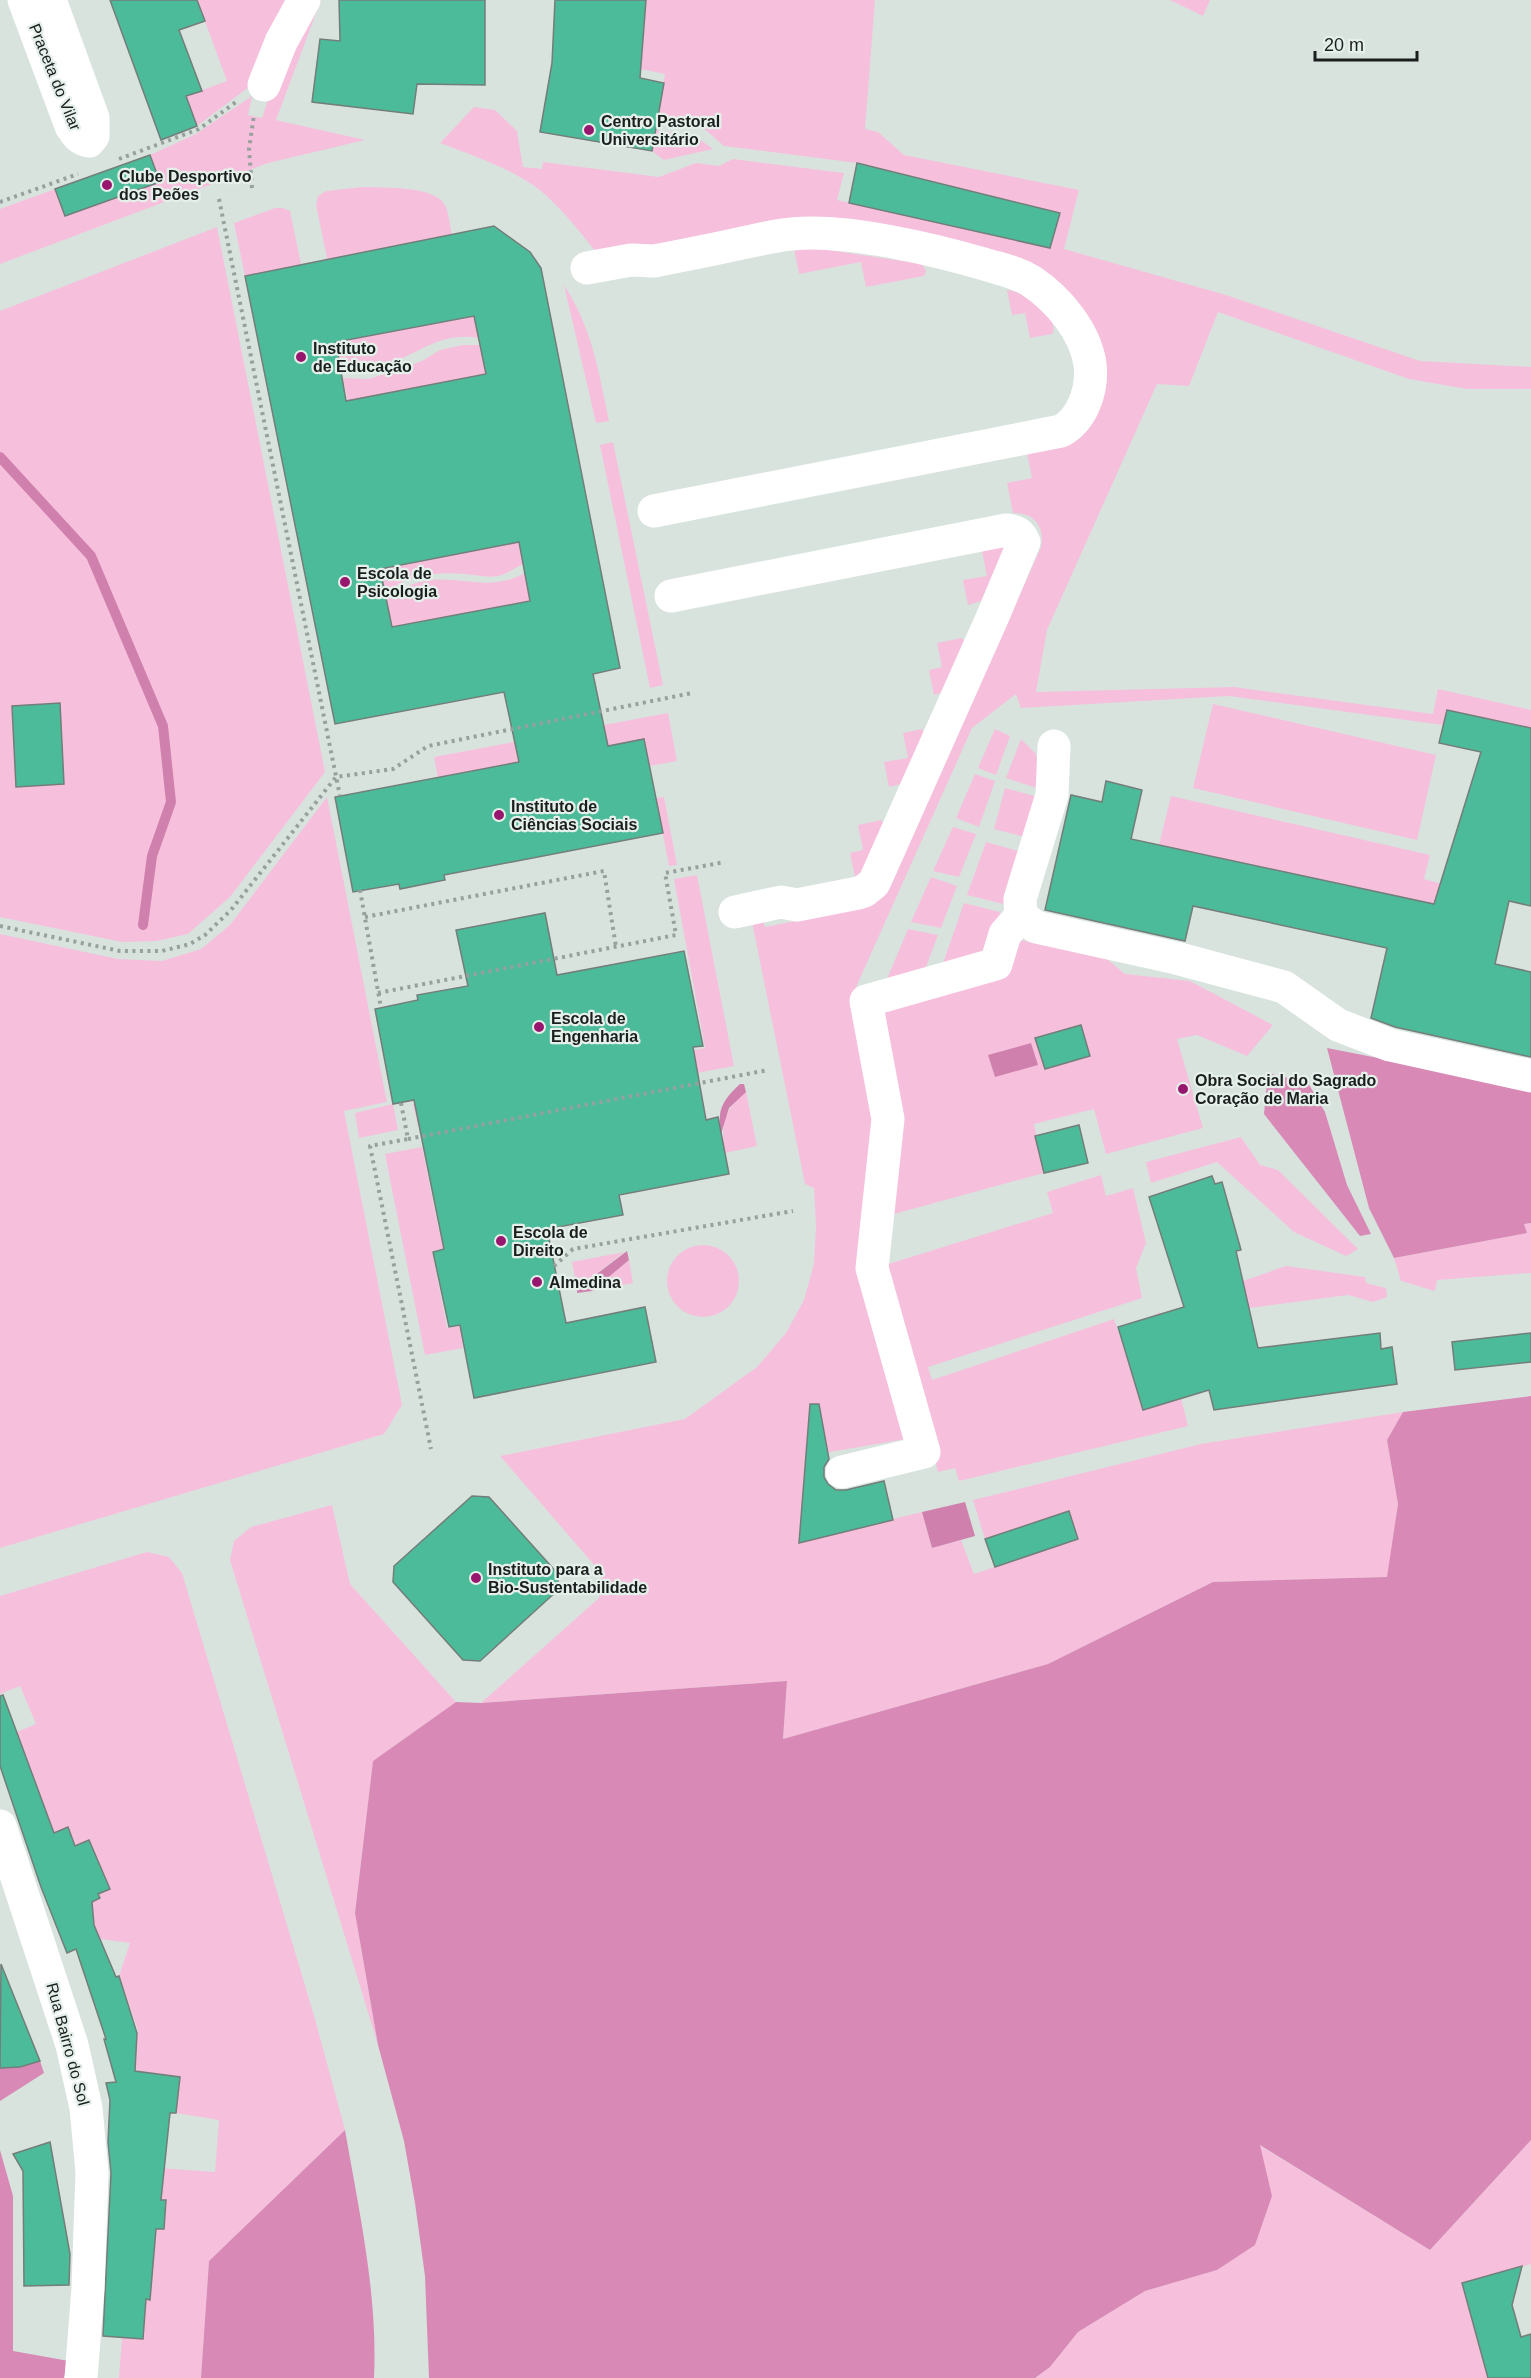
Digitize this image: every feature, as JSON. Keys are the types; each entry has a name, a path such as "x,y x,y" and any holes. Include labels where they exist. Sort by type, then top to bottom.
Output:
{"street":[{"name":"Praceta do Vilar","path":"24,0 71,126 76,135 82,140 89,141 95,128 93,118 50,0"},
{"path":"264,85 281,42 304,0"},
{"path":"587,268 631,260 654,261 791,234 815,233 924,249 992,267 1029,280 1050,296 1069,318 1083,343 1090,364 1090,381 1079,416 1070,426 1061,431 654,511"},
{"path":"671,596 1006,530 1021,535 1024,542 874,883 858,893 796,905 781,902 735,912"},
{"path":"842,1472 924,1452 872,1268 888,1119 866,1001 996,964 1005,934 1021,916 1020,899 1052,795 1054,746"},
{"path":"1021,916 1036,927 1176,957 1284,987 1338,1025 1390,1045 1531,1076"},
{"name":"Rua Bairro do Sol","path":"0,1826 72,2046 86,2108 92,2172 88,2288 81,2378"}],"path":[{"path":"117,160 199,129 237,101 264,85"},
{"path":"252,188 249,149 253,116 264,85"},
{"path":"0,202 85,171"},
{"path":"219,199 340,796"},
{"path":"0,926 120,951 162,951 190,944 205,935 231,910 336,777 393,768 428,747 692,693"},
{"path":"378,993 676,935 665,873 725,862"},
{"path":"365,917 604,871 616,947"},
{"path":"360,890 381,1008"},
{"path":"431,1449 370,1146 768,1070"},
{"path":"401,1103 408,1139"},
{"path":"554,1266 573,1249 793,1211"}],"shaded area":[{"path":"197,0 293,0 253,84 197,126 186,96 227,81"},
{"path":"318,0 321,0 276,120 365,140 268,163 0,264 0,209 55,189 65,216 160,182 150,155 196,134 252,96 248,115 262,118 283,56"},
{"path":"646,0 875,0 865,129 878,132 904,155 1079,190 1064,249 1226,295 1420,361 1531,367 1531,389 1467,389 1409,379 1218,312 1189,386 1157,384 1047,630 1036,692 1234,687 1433,714 1438,689 1531,710 1531,728 1448,710 1443,725 1229,696 1021,708 1016,694 972,728 853,994 881,1116 864,1264 912,1438 806,1456 799,1542 922,1512 932,1548 961,1540 974,1574 1078,1539 1069,1511 985,1539 973,1500 1201,1444 1403,1412 1387,1440 1398,1504 1388,1577 1213,1582 1048,1664 783,1739 787,1681 481,1703 599,1598 602,1574 500,1456 685,1419 757,1367 786,1333 804,1300 814,1264 816,1226 814,1188 805,1184 752,922 762,917 765,927 861,908 892,883 1041,547 1041,533 1036,522 1027,515 1013,513 1007,483 1032,478 1027,453 1064,446 1080,438 1092,423 1098,337 927,234 599,256 577,228 533,185 499,167 440,143 474,107 495,110 517,131 523,167 542,169 543,162 659,177 696,163 719,166 733,159 844,173 837,200 1050,248 1060,213 857,163 724,146 702,127 658,120 665,74 641,69"},
{"path":"1170,0 1210,0 1203,16"},
{"path":"656,130 695,136 713,149 664,160 652,151"},
{"path":"363,187 409,189 432,195 441,200 446,207 452,235 340,256 354,331 338,334 323,260 327,258 316,205 318,196 326,191"},
{"path":"275,208 290,211 301,264 317,261 331,335 315,338 301,265 245,276 234,223"},
{"path":"217,227 325,772 230,897 188,934 157,941 122,942 0,917 0,311"},
{"path":"815,248 922,264 926,271 924,276 866,287 861,262 799,274 794,249"},
{"path":"564,285 574,301 588,334 609,421 596,423"},
{"path":"1007,290 1022,295 1039,306 1051,321 1054,328 1052,334 1030,338 1025,313 1012,315"},
{"path":"475,316 479,338 444,340 379,367 342,369 336,342"},
{"path":"463,345 480,345 486,374 348,401 343,378 368,379 422,361 440,350"},
{"path":"613,442 663,685 650,688 600,445"},
{"path":"519,542 523,564 501,575 490,577 454,573 433,574 413,578 385,592 380,569"},
{"path":"1004,548 981,601 968,605 963,580 987,576 982,551"},
{"path":"525,573 530,601 392,627 386,598 411,585 434,580 497,582"},
{"path":"962,638 965,642 941,693 934,695 929,670 942,667 937,643"},
{"path":"1213,704 1436,755 1417,840 1193,788"},
{"path":"668,713 677,761 650,766 644,739 438,778 434,757"},
{"path":"922,729 924,733 901,784 889,787 884,762 908,758 903,733"},
{"path":"995,729 1010,736 996,775 978,768"},
{"path":"1021,739 1036,754 1040,789 1006,778"},
{"path":"975,774 995,781 979,827 956,818"},
{"path":"1005,788 1038,797 1028,838 994,829"},
{"path":"1171,796 1430,855 1424,879 1442,884 1438,905 1159,845"},
{"path":"327,797 387,1102 344,1111 402,1405 384,1434 0,1548 0,934 118,959 162,961 201,949 230,925"},
{"path":"664,797 677,865 669,866 656,798"},
{"path":"881,820 884,824 863,871 855,877 850,853 863,850 858,825"},
{"path":"953,827 976,834 959,877 933,871"},
{"path":"986,842 1025,853 1003,904 967,895"},
{"path":"697,875 734,1066 418,1126 413,1104 705,1048 674,879"},
{"path":"931,877 957,886 941,928 911,922"},
{"path":"964,903 1000,912 994,950 940,972"},
{"path":"908,929 938,935 923,975 884,986"},
{"path":"1013,939 1101,954 1125,974 1190,981 1273,1025 1247,1056 1197,1035 1177,1039 1203,1128 1106,1154 1094,1109 1034,1124 1044,1173 887,1216 874,1006"},
{"path":"1031,1043 1038,1065 995,1077 988,1055"},
{"path":"1327,1048 1531,1088 1531,1223 1524,1224 1527,1233 1394,1258 1369,1208"},
{"path":"1268,1073 1308,1083 1325,1112 1347,1185 1371,1234 1360,1236 1264,1114"},
{"path":"740,1084 744,1084 746,1092 729,1108 721,1134 722,1106"},
{"path":"746,1092 757,1146 725,1153 723,1135 725,1119 728,1111"},
{"path":"393,1104 398,1130 359,1138 355,1113"},
{"path":"1241,1137 1260,1165 1278,1170 1358,1249 1346,1256 1294,1232 1217,1162 1151,1183 1146,1162"},
{"path":"422,1147 439,1231 449,1230 452,1246 432,1251 447,1328 468,1325 471,1341 462,1343 463,1348 425,1355 385,1154"},
{"path":"1101,1175 1106,1196 1133,1188 1146,1243 1136,1268 1142,1298 928,1367 932,1380 1114,1319 1143,1409 1151,1317 1160,1312 1188,1426 959,1481 955,1468 938,1472 882,1266 1053,1213 1047,1192"},
{"path":"1531,1223 1531,1273 1437,1280 1435,1291 1401,1281 1394,1258 1527,1233 1524,1224"},
{"path":"703,1245 723,1251 733,1261 739,1281 733,1301 723,1311 703,1317 683,1311 673,1301 667,1281 673,1261 683,1251"},
{"path":"627,1251 629,1260 592,1291 577,1293 577,1289"},
{"path":"624,1252 577,1289 572,1262"},
{"path":"629,1260 633,1283 592,1291"},
{"path":"1286,1266 1365,1277 1366,1283 1386,1288 1387,1297 1373,1302 1348,1295 1249,1308 1243,1281"},
{"path":"1531,1396 1531,2140 1430,2250 1260,2145 1272,2196 1255,2245 1217,2270 1145,2291 1078,2332 1050,2367 1035,2378 429,2378 425,2276 415,2203 404,2141 378,2045 355,1913 373,1761 456,1702 481,1703 787,1681 783,1739 1048,1664 1213,1582 1387,1577 1398,1504 1387,1440 1403,1412"},
{"path":"965,1502 975,1536 932,1548 922,1512"},
{"path":"332,1505 350,1584 456,1702 373,1761 355,1913 378,2045 230,1560 234,1541 251,1527"},
{"path":"147,1552 169,1557 182,1573 315,2019 345,2130 209,2261 201,2378 119,2378 122,2338 143,2339 146,2299 150,2299 153,2228 164,2228 166,2200 157,2200 159,2168 215,2172 219,2120 176,2113 179,2077 138,2072 135,2066 138,2030 119,1976 130,1943 100,1939 86,1905 100,1898 98,1894 110,1889 89,1841 75,1847 68,1827 54,1833 17,1732 36,1724 20,1686 0,1694 0,1596"},
{"path":"40,2061 44,2073 0,2101 0,2068 20,2067"},
{"path":"345,2130 370,2284 374,2378 201,2378 209,2261"},
{"path":"1531,2140 1531,2264 1462,2284 1488,2378 1035,2378 1050,2367 1078,2332 1145,2291 1217,2270 1272,2196 1259,2145 1430,2250"},
{"path":"0,2150 13,2196 13,2351 69,2361 64,2378 0,2378"}],"building":[{"path":"110,0 197,0 205,21 179,30 202,91 186,96 197,126 161,140"},
{"path":"339,0 485,0 485,85 417,84 413,114 312,102 320,39 340,41"},
{"path":"555,0 646,0 640,78 664,83 652,151 540,132 552,63"},
{"path":"150,155 160,182 65,216 55,189"},
{"path":"857,163 1060,213 1050,248 849,203"},
{"path":"494,226 530,252 541,268 620,668 593,674 608,746 644,739 663,833 444,875 445,880 400,889 399,884 353,892 335,797 519,762 504,692 335,724 245,276","holes":["474,316 486,374 346,401 336,342","519,542 530,601 392,627 380,569"]},
{"path":"60,703 64,784 16,787 12,706"},
{"path":"1447,710 1531,728 1531,906 1509,901 1495,964 1531,972 1531,1057 1395,1027 1371,1018 1387,948 1193,906 1185,941 1045,910 1071,795 1102,802 1106,781 1142,790 1131,839 1434,904 1481,752 1439,743"},
{"path":"545,913 557,975 684,951 703,1046 693,1047 706,1120 718,1117 729,1174 619,1195 623,1215 547,1229 566,1323 645,1307 656,1362 474,1398 460,1325 449,1327 433,1252 444,1249 414,1100 393,1104 375,1009 418,1000 417,995 468,986 456,930"},
{"path":"1081,1025 1090,1056 1045,1069 1035,1038"},
{"path":"1079,1125 1088,1163 1044,1173 1035,1136"},
{"path":"1212,1176 1215,1184 1222,1182 1241,1250 1236,1251 1258,1348 1380,1333 1381,1349 1392,1347 1397,1384 1214,1410 1209,1390 1143,1410 1118,1327 1184,1307 1149,1197"},
{"path":"1531,1333 1531,1362 1455,1370 1452,1342"},
{"path":"810,1404 819,1404 829,1459 824,1467 824,1477 828,1484 836,1490 846,1490 884,1481 893,1520 799,1543"},
{"name":"Instituto para a Bio-Sustentabilidade","path":"472,1496 489,1497 559,1575 557,1591 480,1661 463,1660 393,1582 394,1566"},
{"path":"1069,1511 1078,1539 995,1567 985,1539"},
{"path":"3,1695 54,1833 68,1827 75,1846 89,1840 110,1889 98,1894 100,1898 92,1902 94,1925 116,1977 119,1976 137,2033 135,2071 180,2077 176,2113 170,2113 161,2200 166,2200 164,2229 156,2229 150,2300 146,2299 143,2339 103,2336 111,2173 108,2142 110,2100 106,2083 116,2082 104,2039 106,2039 76,1949 67,1953 41,1887 0,1766 0,1696"},
{"path":"1,1964 40,2061 20,2067 0,2068"},
{"path":"50,2142 70,2254 69,2285 24,2286 23,2171 13,2154"},
{"path":"1522,2266 1512,2305 1521,2337 1531,2334 1531,2378 1488,2378 1462,2283"}],"waterway":[{"path":"0,457 91,556 163,726 171,802 152,856 143,925"}],"place":[{"name":"Centro Pastoral Universitário","path":"589,130"},
{"name":"Clube Desportivo dos Peões","path":"107,185"},
{"name":"Instituto de Educação","path":"301,357"},
{"name":"Escola de Psicologia","path":"345,582"},
{"name":"Instituto de Ciências Sociais","path":"499,815"},
{"name":"Escola de Engenharia","path":"539,1027"},
{"name":"Obra Social do Sagrado Coração de Maria","path":"1183,1089"},
{"name":"Escola de Direito","path":"501,1241"},
{"name":"Almedina","path":"537,1282"},
{"name":"Instituto para a Bio-Sustentabilidade","path":"476,1578"}]}
